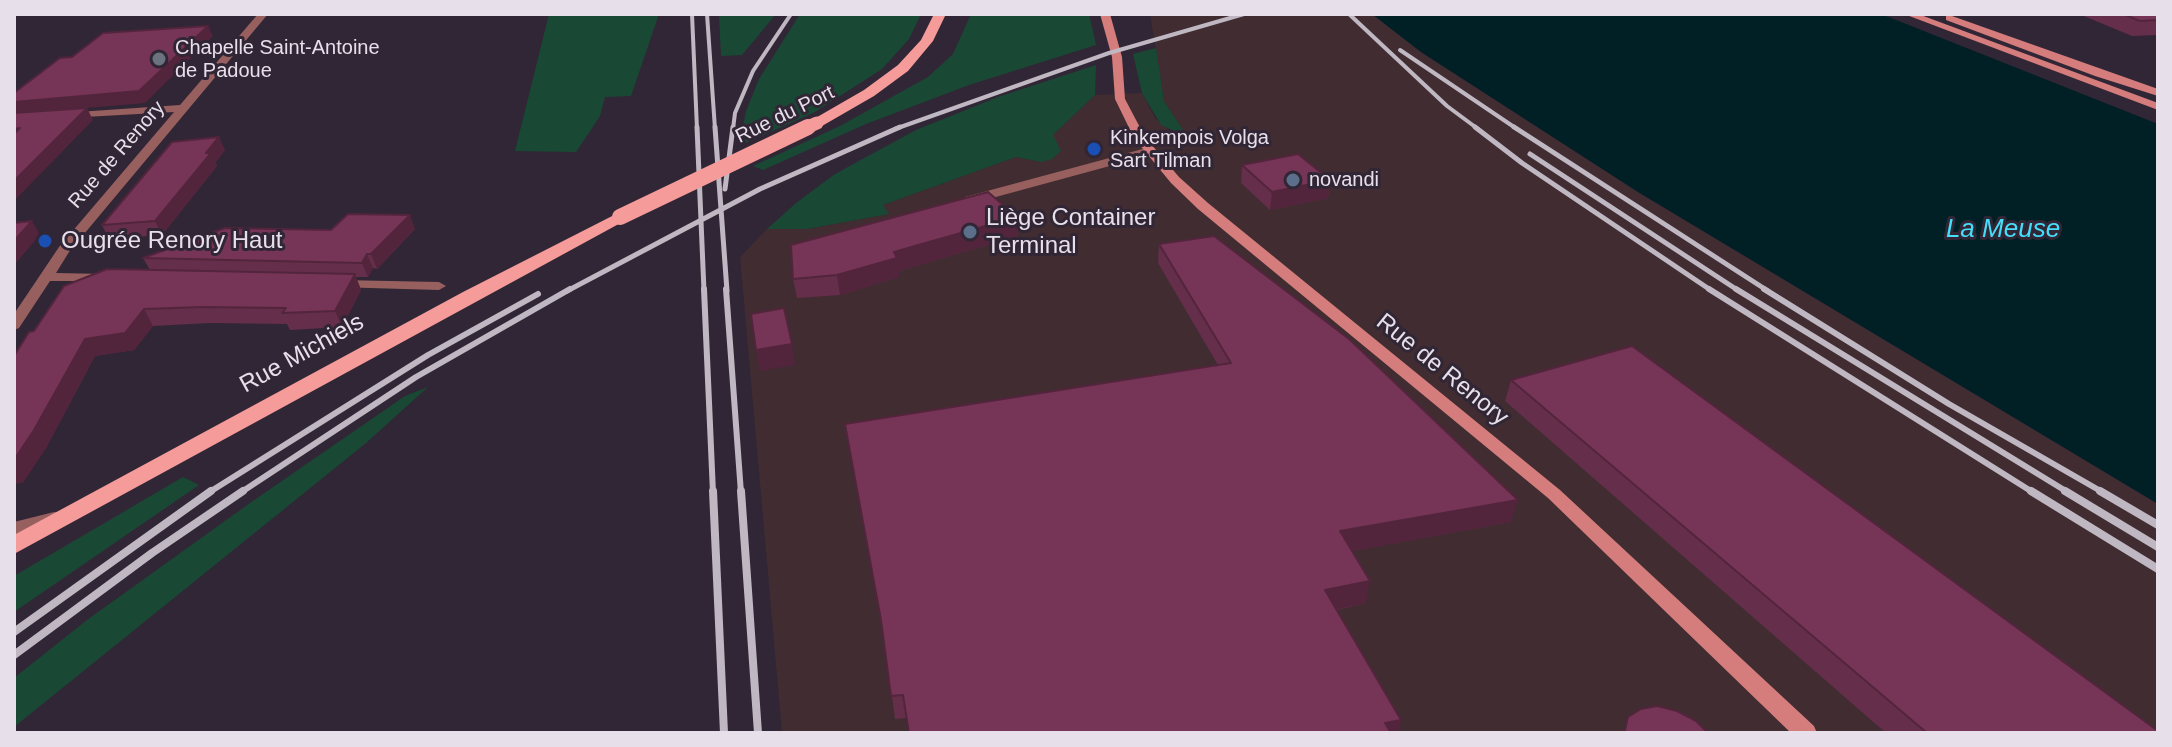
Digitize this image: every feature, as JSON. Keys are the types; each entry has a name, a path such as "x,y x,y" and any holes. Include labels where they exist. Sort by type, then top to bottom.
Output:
{"main road":[{"name":"Rue du Port","path":"620,217 817,123 869,93 903,68 927,41 940,14"},
{"name":"Rue Michiels","path":"14,546 620,217"}],"street":[{"name":"Rue de Renory","path":"14,325 19,308 64,250 263,14"},
{"name":"Rue de Renory","path":"1105,14 1117,57 1120,99 1131,125 1150,151 1203,206 1554,494 1806,733"},
{"path":"1909,14 2158,107"},
{"path":"1939,14 2158,93"},
{"path":"55,116 185,108"},
{"path":"958,203 1150,151"},
{"path":"46,277 125,279"},
{"path":"329,284 439,286"},
{"path":"14,529 75,512"}],"shaded area":[{"path":"1150,14 1372,14 1421,52 1638,192 2158,504 2158,733 782,733 740,257 767,229 808,229 888,214 883,205 1016,157 1041,162 1053,135 1095,95 1142,93 1155,118 1172,133 1181,134 1183,130 1164,101"}],"green space":[{"path":"549,14 659,14 631,96 605,97 600,116 576,152 515,151"},
{"path":"719,14 776,14 742,55 721,56"},
{"path":"800,14 921,14 909,39 882,69 815,112 739,146 746,111 759,79"},
{"path":"971,14 1089,14 1096,45 969,85 866,124 763,170 753,166 840,126 928,77 953,54"},
{"path":"1156,48 1164,101 1183,130 1181,134 1161,125 1142,93 1133,54"},
{"path":"1096,65 1095,95 1053,135 1061,151 1052,159 1041,162 1016,157 883,205 889,214 807,229 767,229 835,174 916,130 998,97"},
{"path":"428,387 366,443 14,727 14,678 87,620 250,503 405,396"},
{"path":"183,477 199,485 14,612 14,576"}],"water":[{"name":"La Meuse","path":"1372,14 1881,14 2158,124 2158,504 1638,192 1421,52"}],"building":[{"path":"2123,14 2158,14 2158,20 2140,21"},
{"path":"208,26 139,91 14,102 14,93 60,58 72,57 103,33"},
{"path":"87,108 14,181 14,134 20,128 14,129 14,113"},
{"path":"219,137 206,153 211,153 155,221 102,225 172,142"},
{"path":"1298,154 1330,180 1272,192 1242,165"},
{"path":"988,192 1017,217 894,252 897,258 837,275 793,279 791,245"},
{"path":"348,214 410,215 371,254 367,254 362,263 143,258 225,228 331,230"},
{"path":"32,221 14,241 14,223"},
{"path":"1214,236 1349,339 1518,500 1340,531 1370,581 1325,590 1401,720 1385,723 1391,733 909,733 903,695 891,696 881,620 845,424 1231,363 1159,244"},
{"path":"107,269 355,274 335,311 282,313 286,308 202,307 144,309 125,333 85,339 14,460 14,356 64,286"},
{"path":"784,308 792,344 756,350 751,314"},
{"path":"1632,346 2158,733 1927,733 1511,380"},
{"path":"1657,706 1677,711 1696,721 1708,733 1626,733 1628,717 1641,709"}],"railway":[{"path":"692,14 697,129"},
{"path":"707,14 715,129"},
{"path":"733,129 735,113 753,71 791,14"},
{"path":"897,128 1109,53 1244,14"},
{"path":"1349,14 1447,106 1478,129"},
{"path":"1400,50 1515,128"},
{"path":"697,127 701,220"},
{"path":"715,127 721,210"},
{"path":"725,189 733,127"},
{"path":"1475,127 1522,163 1709,289"},
{"path":"721,210 897,128"},
{"path":"1515,128 1768,291"},
{"path":"1530,154 1739,291"},
{"path":"701,220 721,210"},
{"path":"721,210 727,291"},
{"path":"567,291 701,220"},
{"path":"701,220 704,291"},
{"path":"242,492 416,377 570,289"},
{"path":"704,289 713,493"},
{"path":"726,289 741,493"},
{"path":"1709,289 2034,493"},
{"path":"1736,289 2069,493"},
{"path":"1764,289 1949,404 2104,493"},
{"path":"210,492 428,355 538,294"},
{"path":"713,491 724,733"},
{"path":"741,491 758,733"},
{"path":"2031,491 2158,569"},
{"path":"2065,491 2158,547"},
{"path":"2100,491 2158,525"},
{"path":"14,632 210,492"},
{"path":"14,655 152,553 242,492"}],"place":[{"name":"Chapelle Saint-Antoine de Padoue","path":"159,59"},
{"name":"Kinkempois Volga Sart Tilman","path":"1094,149"},
{"name":"novandi","path":"1293,180"},
{"name":"Liège Container Terminal","path":"970,232"},
{"name":"Ougrée Renory Haut","path":"45,241"}]}
